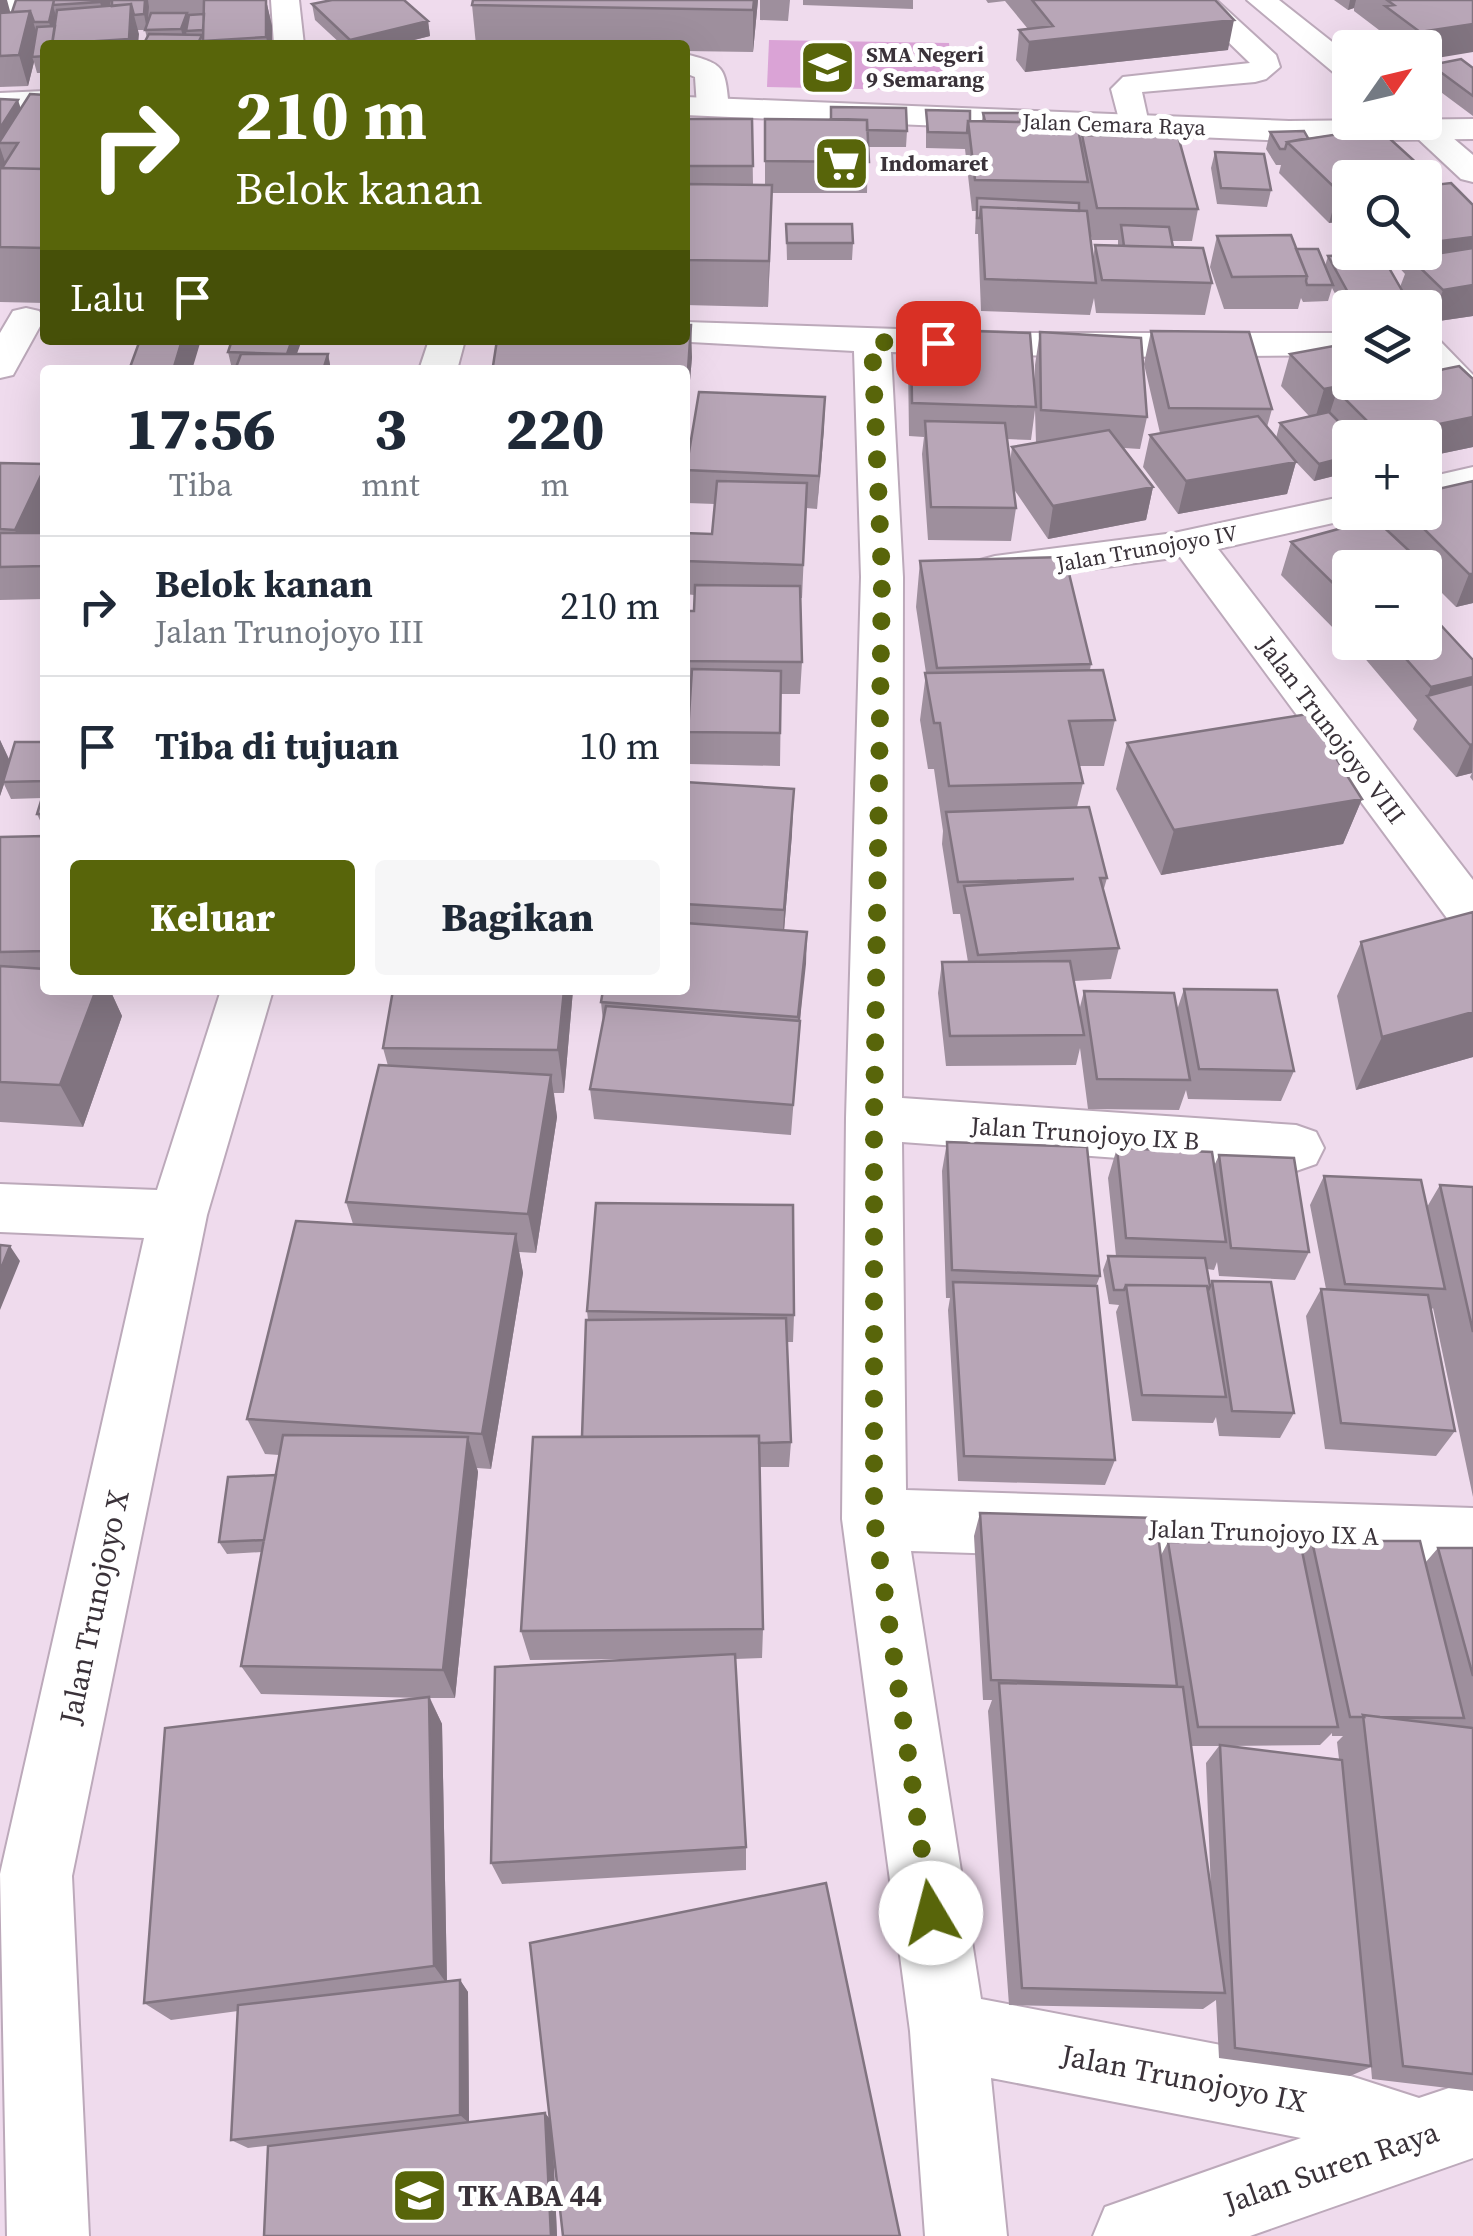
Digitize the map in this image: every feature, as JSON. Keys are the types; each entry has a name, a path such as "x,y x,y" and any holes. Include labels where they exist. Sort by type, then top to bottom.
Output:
{"street":[{"path":"0,7 67,0"},
{"path":"285,0 289,40"},
{"path":"1132,124 1126,89 1134,84 1265,68 1265,61 1199,0"},
{"path":"1261,0 1332,57"},
{"path":"690,65 710,72 699,106"},
{"path":"0,102 40,100"},
{"name":"Jalan Cemara Raya","path":"699,106 1288,131 1332,129"},
{"name":"Jalan Cemara Raya","path":"1442,128 1473,130"},
{"path":"1435,140 1473,172"},
{"path":"0,367 24,319"},
{"path":"690,333 872,342 1332,344"},
{"path":"872,342 920,575 874,1118 874,1519 948,2032 966,2236"},
{"path":"1442,351 1473,396"},
{"path":"1442,486 1473,480"},
{"name":"Jalan Trunojoyo IV","path":"920,575 1089,562 1192,544 1332,511"},
{"name":"Jalan Trunojoyo VIII","path":"1192,544 1473,916"},
{"name":"Jalan Trunojoyo X","path":"48,2236 36,1876 178,1215 245,995"},
{"name":"Jalan Trunojoyo IX B","path":"874,1118 1296,1148"},
{"path":"0,1208 178,1215"},
{"name":"Jalan Trunojoyo IX A","path":"874,1519 1473,1539"},
{"name":"Jalan Trunojoyo IX","path":"948,2032 1445,2127"},
{"name":"Jalan Suren Raya","path":"1134,2236 1445,2127"}],"shaded area":[{"path":"769,40 949,43 954,91 767,87"}],"building":[{"path":"16,0 54,0 49,22 34,22 30,11 12,12"},
{"path":"54,0 100,0 100,2 53,5"},
{"path":"112,0 145,0 144,14 134,15 131,4 112,6"},
{"path":"204,0 266,0 266,37 203,40"},
{"path":"332,0 404,0 428,21 350,40 312,4"},
{"path":"473,0 754,0 753,10 472,5"},
{"path":"1032,0 1215,0 1234,20 1029,42 1019,30 1053,26"},
{"path":"1387,0 1473,0 1473,24 1417,30 1385,6 1394,5"},
{"path":"131,4 129,39 53,40 57,10"},
{"path":"30,11 19,55 0,56 0,13"},
{"path":"151,13 187,13 181,29 145,30"},
{"path":"204,14 203,30 186,31 189,15"},
{"path":"55,26 53,40 40,40 40,56 32,57 37,27"},
{"path":"149,34 202,35 200,40 146,40"},
{"path":"1461,59 1473,68 1473,96 1442,73 1442,63"},
{"path":"30,94 40,95 40,169 2,168 18,143 0,141"},
{"path":"0,99 18,100 0,128"},
{"path":"831,107 906,108 907,131 867,130 867,120 831,119"},
{"path":"926,110 970,111 967,133 928,132"},
{"path":"983,113 1020,113 1021,122 985,121"},
{"path":"690,119 752,119 753,166 690,166"},
{"path":"765,119 867,120 869,162 765,161"},
{"path":"968,121 1077,123 1088,182 975,180"},
{"path":"1304,131 1308,138 1287,142 1285,149 1280,149 1270,132"},
{"path":"1082,135 1178,136 1198,209 1097,208"},
{"path":"1332,135 1332,140 1391,140 1413,160 1332,160 1332,185 1287,142"},
{"path":"1215,152 1264,154 1271,190 1221,188"},
{"path":"0,168 40,169 40,248 0,247"},
{"path":"1451,183 1473,205 1473,237 1442,241 1442,184"},
{"path":"690,184 772,185 769,261 690,260"},
{"path":"977,198 1079,203 1079,211 981,207 977,218"},
{"path":"981,207 1087,211 1096,283 985,279"},
{"path":"786,224 852,224 853,243 787,243"},
{"path":"1121,225 1169,227 1173,247 1124,246"},
{"path":"1291,235 1307,276 1232,277 1217,236"},
{"path":"1095,245 1203,248 1212,283 1102,280"},
{"path":"1473,248 1473,285 1443,290 1422,270 1442,270 1442,253"},
{"path":"1296,249 1318,249 1333,285 1307,285"},
{"path":"1336,270 1390,270 1402,290 1347,290"},
{"path":"911,329 1030,333 1036,407 912,403"},
{"path":"1151,331 1249,332 1272,409 1169,408"},
{"path":"1040,332 1141,338 1147,417 1041,410"},
{"path":"138,345 180,345 174,365 131,365"},
{"path":"230,345 290,345 287,354 228,352"},
{"path":"496,345 690,345 688,365 493,365"},
{"path":"1332,346 1332,387 1324,389 1290,354"},
{"path":"241,354 328,354 325,365 237,365"},
{"path":"1459,366 1473,379 1473,417 1442,423 1442,420 1366,420 1346,400 1442,400 1442,370"},
{"path":"699,392 825,397 819,476 690,470"},
{"path":"1329,412 1337,420 1332,420 1332,461 1319,464 1280,423"},
{"path":"1258,416 1296,462 1186,481 1150,435"},
{"path":"925,421 1005,423 1016,508 931,507"},
{"path":"1109,430 1153,487 1053,506 1012,447"},
{"path":"0,463 40,464 40,478 15,530 0,529"},
{"path":"717,481 807,483 803,565 690,561 690,533 712,534"},
{"path":"1473,481 1473,574 1425,530 1442,530 1442,488"},
{"path":"1335,530 1387,530 1408,550 1332,550 1332,582 1291,542"},
{"path":"0,533 40,533 40,566 0,567"},
{"path":"1065,557 1091,664 937,668 920,561"},
{"path":"695,585 800,586 802,662 690,661 690,611 694,611"},
{"path":"1442,626 1473,660 1473,677 1431,687 1407,660 1442,660"},
{"path":"692,669 781,671 780,733 690,732"},
{"path":"1103,670 1115,720 1069,721 1083,783 949,786 940,723 934,723 925,673"},
{"path":"1473,684 1473,744 1470,745 1427,696"},
{"path":"1308,714 1362,799 1174,830 1127,743"},
{"path":"15,742 40,742 40,781 3,782"},
{"path":"690,782 794,789 784,910 690,904"},
{"path":"1089,807 1107,878 1100,878 1119,948 978,955 964,886 1074,879 958,882 946,812"},
{"path":"40,836 40,951 0,952 0,837"},
{"path":"1473,912 1473,1012 1382,1037 1361,942"},
{"path":"690,923 807,932 798,1017 601,1002 602,995 690,995"},
{"path":"1070,961 1084,1035 950,1036 942,962"},
{"path":"0,966 40,969 40,995 94,995 60,1085 0,1082"},
{"path":"1184,989 1277,990 1294,1071 1199,1069"},
{"path":"1084,991 1174,993 1190,1080 1097,1079"},
{"path":"392,995 564,995 558,1050 383,1048"},
{"path":"606,1006 800,1021 793,1105 590,1089"},
{"path":"379,1065 551,1075 528,1214 346,1202"},
{"path":"947,1142 1087,1147 1100,1276 952,1270"},
{"path":"1117,1148 1212,1152 1226,1242 1126,1238"},
{"path":"1219,1155 1294,1158 1309,1252 1231,1248"},
{"path":"1324,1176 1421,1180 1445,1289 1345,1284"},
{"path":"1440,1185 1473,1187 1473,1332"},
{"path":"596,1203 793,1205 794,1315 587,1311"},
{"path":"296,1221 516,1234 482,1434 247,1419"},
{"path":"0,1245 10,1246 0,1271"},
{"path":"1108,1256 1205,1258 1210,1286 1208,1291 1207,1286 1126,1285 1124,1290 1114,1290"},
{"path":"1212,1281 1271,1282 1294,1413 1232,1411"},
{"path":"953,1282 1097,1286 1115,1460 964,1456"},
{"path":"1126,1285 1207,1286 1226,1397 1142,1395"},
{"path":"1321,1289 1428,1295 1455,1431 1341,1423"},
{"path":"786,1318 791,1442 759,1443 759,1436 582,1437 586,1320"},
{"path":"283,1435 468,1437 443,1670 241,1666"},
{"path":"759,1436 763,1629 521,1631 533,1437"},
{"path":"276,1475 264,1540 219,1542 228,1477"},
{"path":"980,1513 1156,1518 1177,1686 991,1680"},
{"path":"1300,1541 1338,1727 1198,1727 1168,1542"},
{"path":"1312,1541 1420,1541 1464,1718 1350,1717"},
{"path":"1438,1548 1473,1548 1473,1676"},
{"path":"735,1654 746,1847 491,1863 495,1667"},
{"path":"999,1683 1183,1687 1225,1993 1022,1988"},
{"path":"429,1697 434,1966 144,2003 165,1728"},
{"path":"1363,1715 1473,1728 1473,2074 1403,2066"},
{"path":"1220,1745 1342,1760 1371,2066 1235,2048"},
{"path":"826,1883 900,2236 563,2236 530,1943"},
{"path":"460,1980 460,2115 231,2140 238,2005"},
{"name":"TK ABA 44","path":"545,2113 551,2236 264,2236 268,2146"}],"place":[{"name":"SMA Negeri 9 Semarang","path":"827,67"},
{"name":"Indomaret","path":"841,163"},
{"name":"TK ABA 44","path":"419,2195"}],"route":[{"path":"931,1913 874,1519 874,1118 882,577 872,342 938,343"}]}
